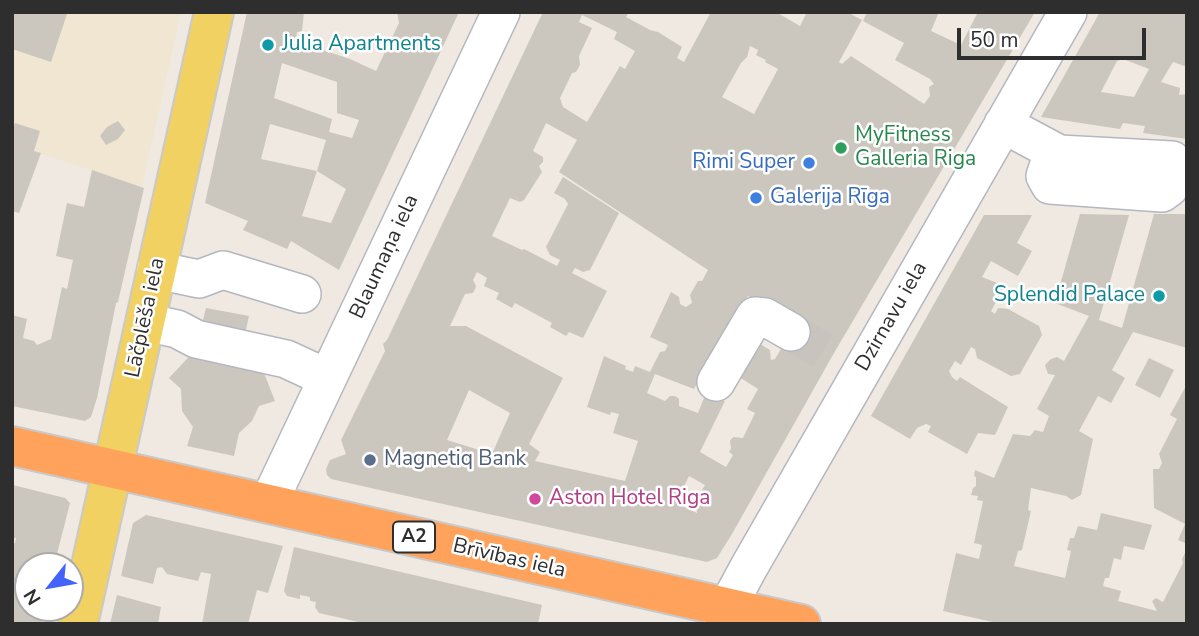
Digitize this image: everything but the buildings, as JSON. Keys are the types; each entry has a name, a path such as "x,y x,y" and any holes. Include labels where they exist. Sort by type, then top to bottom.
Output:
{"highway":[{"name":"Brīvības iela","path":"12,446 269,502 558,571 725,615 801,624"}],"main road":[{"name":"Lāčplēša iela","path":"78,624 214,12"}],"street":[{"name":"Blaumaņa iela","path":"269,502 501,12"},
{"name":"Dzirnavu iela","path":"725,615 852,356 928,224 1003,124 1068,12"},
{"path":"1003,124 1053,152"},
{"path":"156,270 199,279 223,270 302,295"},
{"path":"716,382 755,316 765,317 791,332"},
{"path":"145,322 177,329 196,339 286,359 327,378"}],"shaded area":[{"path":"12,12 181,12 142,187 34,151 39,131 16,123 12,133"}],"tunnel":[{"path":"791,332 833,357"}],"place":[{"name":"Julia Apartments","path":"268,45"},
{"name":"MyFitness Galleria Riga","path":"841,148"},
{"name":"Rimi Super","path":"809,163"},
{"name":"Galerija Rīga","path":"756,198"},
{"name":"Splendid Palace","path":"1159,296"},
{"name":"Magnetiq Bank","path":"370,460"},
{"name":"Aston Hotel Riga","path":"535,499"}]}
